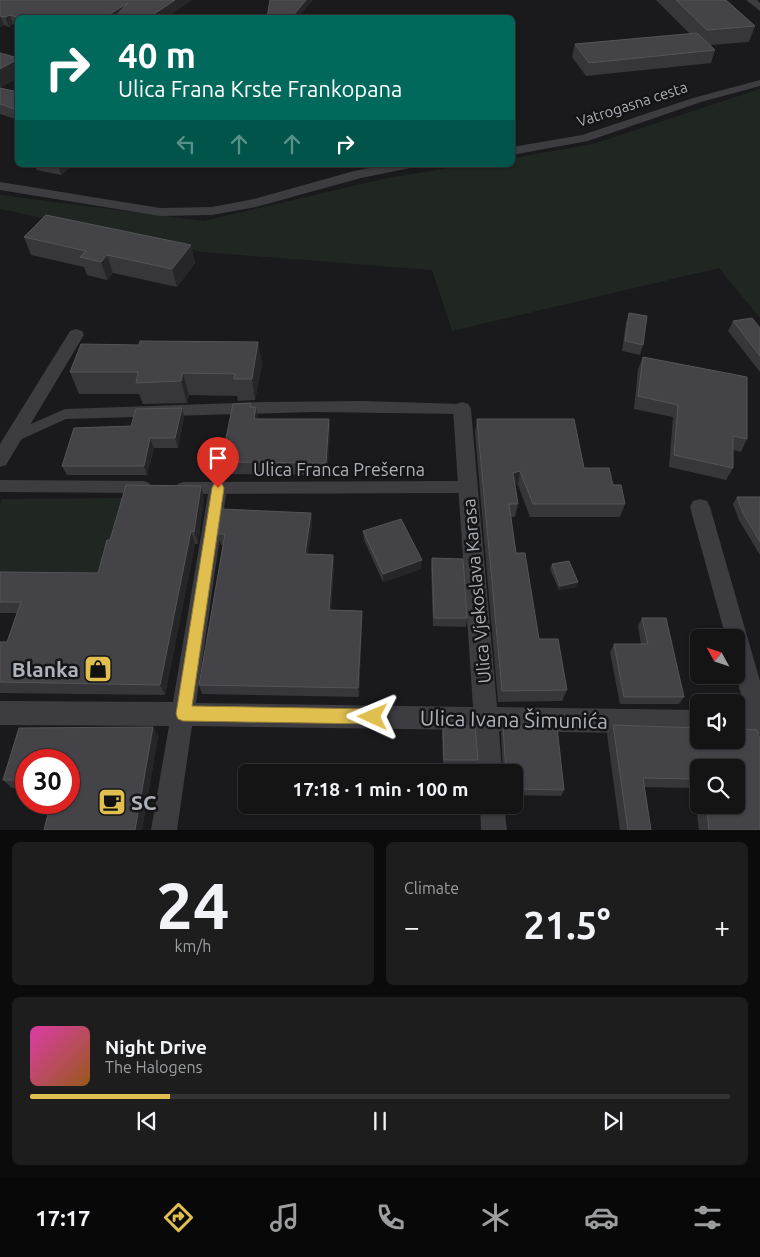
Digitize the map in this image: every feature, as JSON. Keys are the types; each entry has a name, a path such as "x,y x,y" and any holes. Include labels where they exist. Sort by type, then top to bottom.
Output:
{"street":[{"path":"751,0 760,8"},
{"name":"Vatrogasna cesta","path":"515,150 584,138 631,124 697,100 760,83"},
{"path":"0,186 160,212 212,211 256,203 359,174 395,167"},
{"path":"0,460 76,335"},
{"path":"13,438 65,414 332,407 462,409"},
{"name":"Ulica Vjekoslava Karasa","path":"462,409 489,764"},
{"name":"Ulica Franca Prešerna","path":"0,486 164,488 467,487"},
{"path":"164,830 218,488"},
{"path":"700,507 760,722 745,722"},
{"name":"Ulica Ivana Šimunića","path":"0,714 183,714 690,722"},
{"path":"493,814 494,830"}],"shaded area":[{"path":"760,89 760,318 719,268 452,331 432,270 202,252 0,209 0,195 204,221 383,179 455,167 515,167 515,158 593,144"},
{"path":"123,498 100,582 0,579 0,504 2,499"}],"building":[{"path":"0,0 175,0 152,15 117,15 128,3 108,15 0,16"},
{"path":"270,0 306,0 294,15 268,15"},
{"path":"676,0 726,0 755,26 707,30"},
{"path":"697,33 715,50 589,63 575,44"},
{"path":"0,53 15,57 15,61 0,69"},
{"path":"0,88 15,91 15,109 0,104"},
{"path":"46,215 191,245 172,269 107,255 101,262 80,257 86,251 24,237"},
{"path":"629,313 647,316 643,345 625,341"},
{"path":"752,318 760,328 760,356 733,321"},
{"path":"140,341 258,342 252,379 234,379 235,374 183,373 181,381 136,383 138,372 70,372 81,344 139,345"},
{"path":"643,357 747,377 747,439 733,436 733,468 674,455 678,405 638,396"},
{"path":"251,403 250,407 256,407 254,419 329,419 326,463 221,462 233,404"},
{"path":"182,408 175,438 150,438 144,466 62,466 74,428 131,426 136,409"},
{"path":"477,419 574,419 584,468 609,468 613,485 621,485 625,504 533,504 520,471 513,473 518,504 509,504 516,553 525,553 539,639 558,639 567,690 502,691"},
{"path":"126,485 201,486 194,532 191,531 160,685 0,682 0,642 7,642 21,602 0,602 0,572 98,573"},
{"path":"737,497 760,497 760,542 743,513"},
{"path":"221,509 311,513 305,554 333,555 329,610 362,611 358,688 199,685 225,534 218,534"},
{"path":"401,519 422,560 383,574 363,531"},
{"path":"432,558 463,559 467,618 434,618"},
{"path":"569,561 578,582 560,586 552,564"},
{"path":"642,618 666,618 684,697 624,697 614,644 648,644"},
{"path":"613,725 690,728 690,749 745,749 745,729 757,730 760,738 760,830 709,830 707,814 745,814 745,759 690,759 690,779 643,778 651,830 628,830"},
{"path":"443,726 475,726 478,760 444,760"},
{"path":"503,726 557,727 564,790 523,789 523,764 505,764"},
{"path":"153,727 135,830 44,830 48,814 80,814 80,749 15,749 15,780 3,780 19,728"}],"place":[{"name":"Blanka","path":"98,669"},
{"name":"SC","path":"112,802"}],"route":[{"path":"218,488 183,714 373,717"}]}
